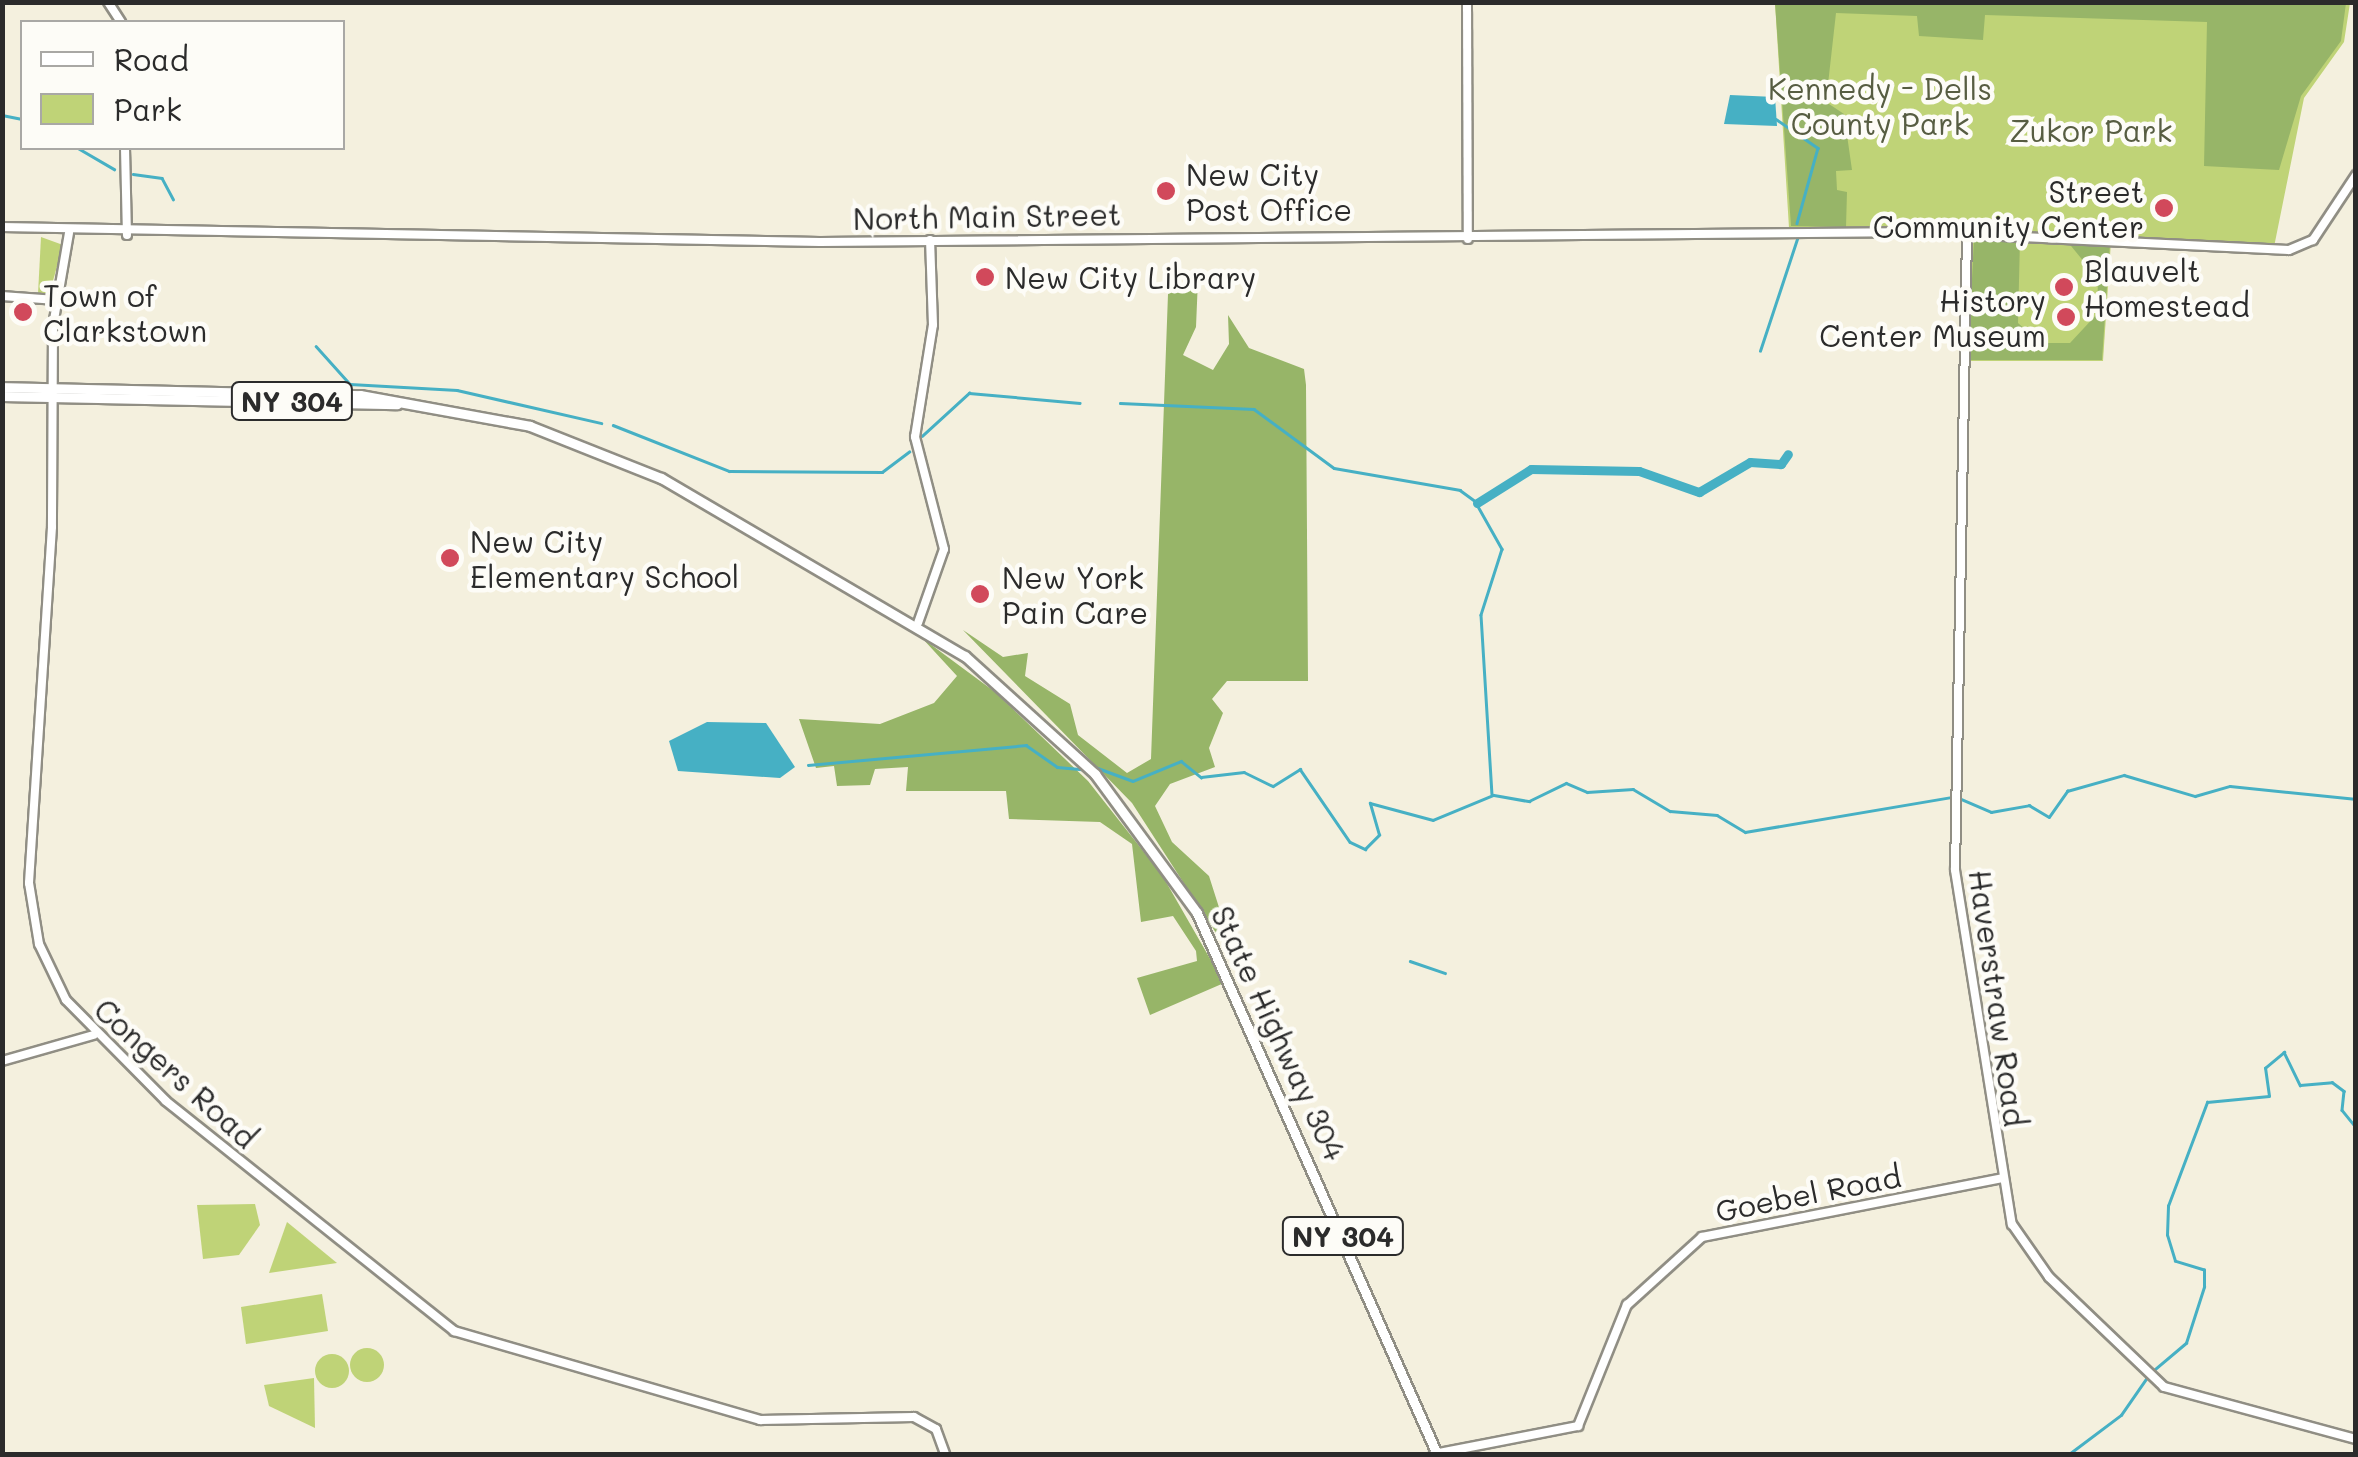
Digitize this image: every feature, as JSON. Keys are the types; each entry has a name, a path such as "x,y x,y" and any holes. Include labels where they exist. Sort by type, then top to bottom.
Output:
{"main road":[{"name":"State Highway 304","path":"2,387 410,403 512,422 617,457 918,623 1084,762 1168,868 1231,976 1436,1454"},
{"name":"State Highway 304","path":"2,396 51,390"}],"street":[{"path":"1468,2 1468,239"},
{"path":"125,150 127,235"},
{"name":"North Main Street","path":"2,227 127,235 930,240 1468,239 1942,232 2290,250 2314,240 2356,175"},
{"path":"1942,232 1958,239 1966,259"},
{"name":"Congers Road","path":"68,233 56,300 29,884 47,964 94,1035 462,1335 760,1420 914,1417 936,1429 944,1454"},
{"name":"Haverstraw Road","path":"1967,234 1955,870 2002,1178 2029,1254 2150,1378 2195,1401 2356,1439"},
{"path":"918,623 944,550 915,437 934,325 930,240"},
{"path":"2,296 56,300"},
{"path":"2,1061 94,1035"},
{"name":"Goebel Road","path":"1436,1454 1578,1426 1627,1306 1702,1236 2002,1178"}],"green space":[{"path":"1775,2 2346,3 2341,41 2301,96 2279,170 2204,166 2207,22 1985,15 1983,40 1919,36 1917,16 1836,13 1826,102 1844,114 1852,170 1836,171 1837,190 1847,192 1846,227 1791,226"},
{"path":"1775,3 2350,3 2344,42 2304,98 2274,247 1789,228"},
{"path":"1973,236 2111,242 2103,361 1966,361"},
{"path":"41,237 63,245 49,295 38,294"},
{"path":"1974,238 2020,239 2018,323 2040,343 2070,343 2097,314 2098,279 2067,241 2110,243 2102,360 1968,360"},
{"path":"1198,279 1196,327 1183,355 1213,370 1229,344 1228,315 1249,348 1304,369 1306,385 1308,681 1227,681 1212,699 1223,713 1209,748 1215,767 1170,784 1155,806 1172,842 1209,876 1238,967 1132,803 963,630 1003,657 1028,653 1025,676 1070,704 1078,735 1127,773 1151,759 1168,294"},
{"path":"922,638 995,692 1088,781 1162,875 1224,983 1150,1015 1137,978 1197,961 1196,951 1173,916 1141,922 1132,844 1100,822 1009,819 1006,791 906,791 908,767 875,769 870,785 837,786 834,766 816,768 799,719 880,724 934,703 957,676"},
{"path":"255,1204 260,1225 239,1255 203,1259 197,1205"},
{"path":"287,1222 337,1263 269,1273"},
{"path":"322,1294 328,1331 246,1344 241,1307"},
{"path":"367,1348 379,1353 384,1365 379,1377 367,1382 355,1377 350,1365 355,1353"},
{"path":"332,1354 344,1359 349,1371 344,1383 332,1388 320,1383 315,1371 320,1359"},
{"path":"314,1378 315,1428 269,1406 264,1385"}],"water":[{"path":"1730,95 1775,97 1777,126 1724,124"},
{"path":"707,722 766,723 795,767 780,778 678,771 669,741"}],"waterway":[{"path":"2,115 20,119"},
{"path":"1776,119 1818,148 1797,223"},
{"path":"81,150 114,169"},
{"path":"133,174 162,178 173,199"},
{"path":"1760,351 1797,239"},
{"path":"316,346 350,384 457,390 601,423"},
{"path":"922,436 969,393 1080,403"},
{"path":"1120,403 1254,409 1334,468 1460,490 1475,501 1502,549 1481,615 1492,794"},
{"path":"613,425 729,471 882,472 909,452"},
{"path":"1477,503 1531,469 1639,471 1699,492 1750,462 1781,464 1788,454"},
{"path":"808,765 1026,745 1057,767 1082,769"},
{"path":"1095,767 1133,781 1181,761 1201,777 1244,772 1273,786 1300,769 1350,842 1365,849 1379,835 1370,803 1433,820 1493,795"},
{"path":"1961,799 1991,812 2029,805 2049,817 2067,791 2124,775 2195,796 2230,786 2356,799"},
{"path":"1494,795 1529,801 1566,783 1587,792 1633,789 1670,811 1717,815 1745,832 1952,797"},
{"path":"1410,961 1445,973"},
{"path":"2154,1370 2186,1343 2204,1287 2204,1270 2175,1261 2167,1235 2168,1206 2207,1102 2269,1096 2265,1068 2284,1052 2300,1085 2332,1082 2344,1091 2342,1110 2356,1127"},
{"path":"2069,1454 2121,1415 2148,1376"}],"place":[{"name":"New City Post Office","path":"1166,191"},
{"name":"Street Community Center","path":"2164,208"},
{"name":"New City Library","path":"985,277"},
{"name":"Blauvelt Homestead","path":"2064,287"},
{"name":"Town of Clarkstown","path":"23,312"},
{"name":"History Center Museum","path":"2066,317"},
{"name":"New City Elementary School","path":"450,558"},
{"name":"New York Pain Care","path":"980,594"}],"park label":[{"name":"Kennedy - Dells County Park","path":"1880,105"},
{"name":"Zukor Park","path":"2091,130"}]}
